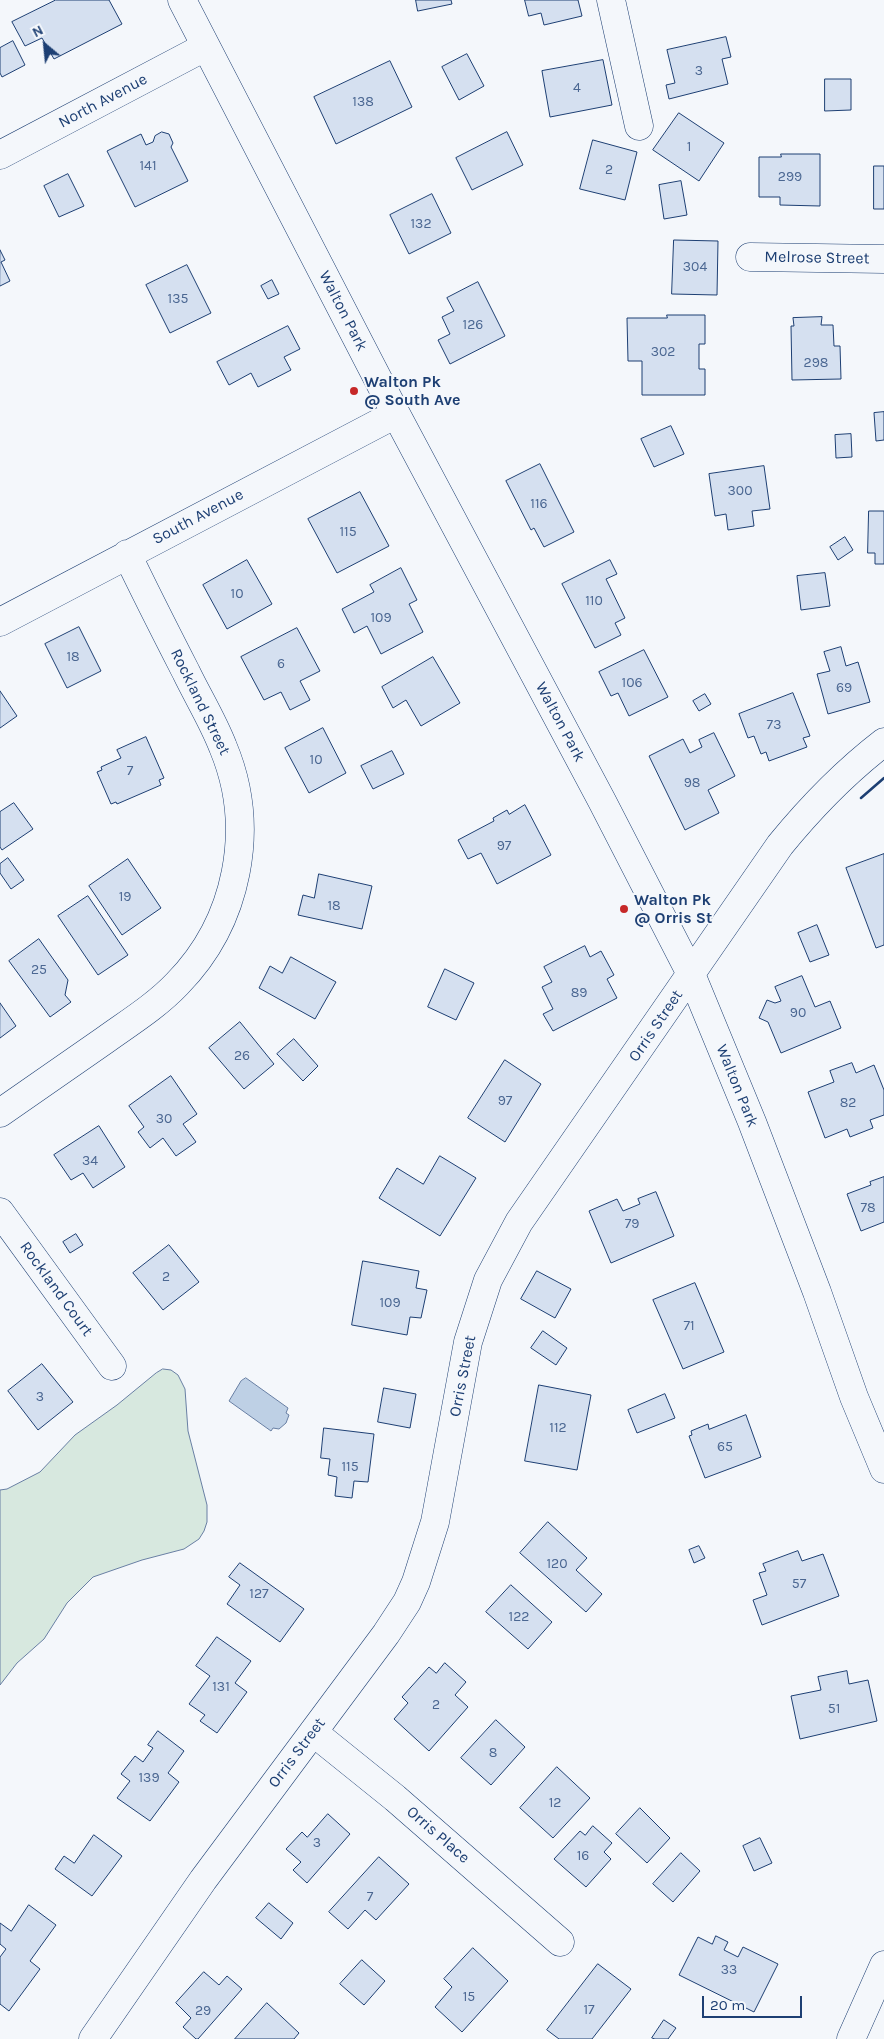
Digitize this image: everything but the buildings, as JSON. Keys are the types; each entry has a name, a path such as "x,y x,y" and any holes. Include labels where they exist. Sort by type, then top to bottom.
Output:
{"street":[{"name":"Walton Park","path":"182,0 396,414 602,801 691,974 752,1122 817,1292 854,1397 884,1469"},
{"path":"611,0 639,126"},
{"name":"North Avenue","path":"0,155 205,47"},
{"name":"Melrose Street","path":"750,257 884,259"},
{"name":"South Avenue","path":"0,622 126,554 396,414"},
{"name":"Rockland Street","path":"0,1113 143,1013 176,986 190,970 214,934 228,901 236,873 240,830 239,809 236,788 228,760 214,727 126,554"},
{"name":"Orris Street","path":"100,2036 202,1880 386,1634 407,1602 416,1582 435,1522 468,1342 488,1280 519,1222 780,845 808,810 837,782 884,742"},
{"name":"Rockland Court","path":"0,1212 112,1366"},
{"name":"Orris Place","path":"313,1732 395,1798 560,1942"},
{"path":"850,2039 884,1965"}],"shaded area":[{"path":"163,1369 171,1370 178,1375 185,1389 188,1431 207,1505 207,1522 204,1531 199,1539 184,1549 142,1560 93,1577 67,1603 44,1639 17,1663 0,1685 0,1490 7,1489 40,1472 75,1435"}],"water":[{"path":"246,1378 288,1408 286,1413 289,1415 286,1423 279,1429 273,1428 271,1431 229,1401 241,1381"}],"wall":[{"path":"861,798 884,778"}],"place":[{"name":"Walton Pk @ South Ave","path":"354,391"},
{"name":"Walton Pk @ Orris St","path":"624,909"}]}
